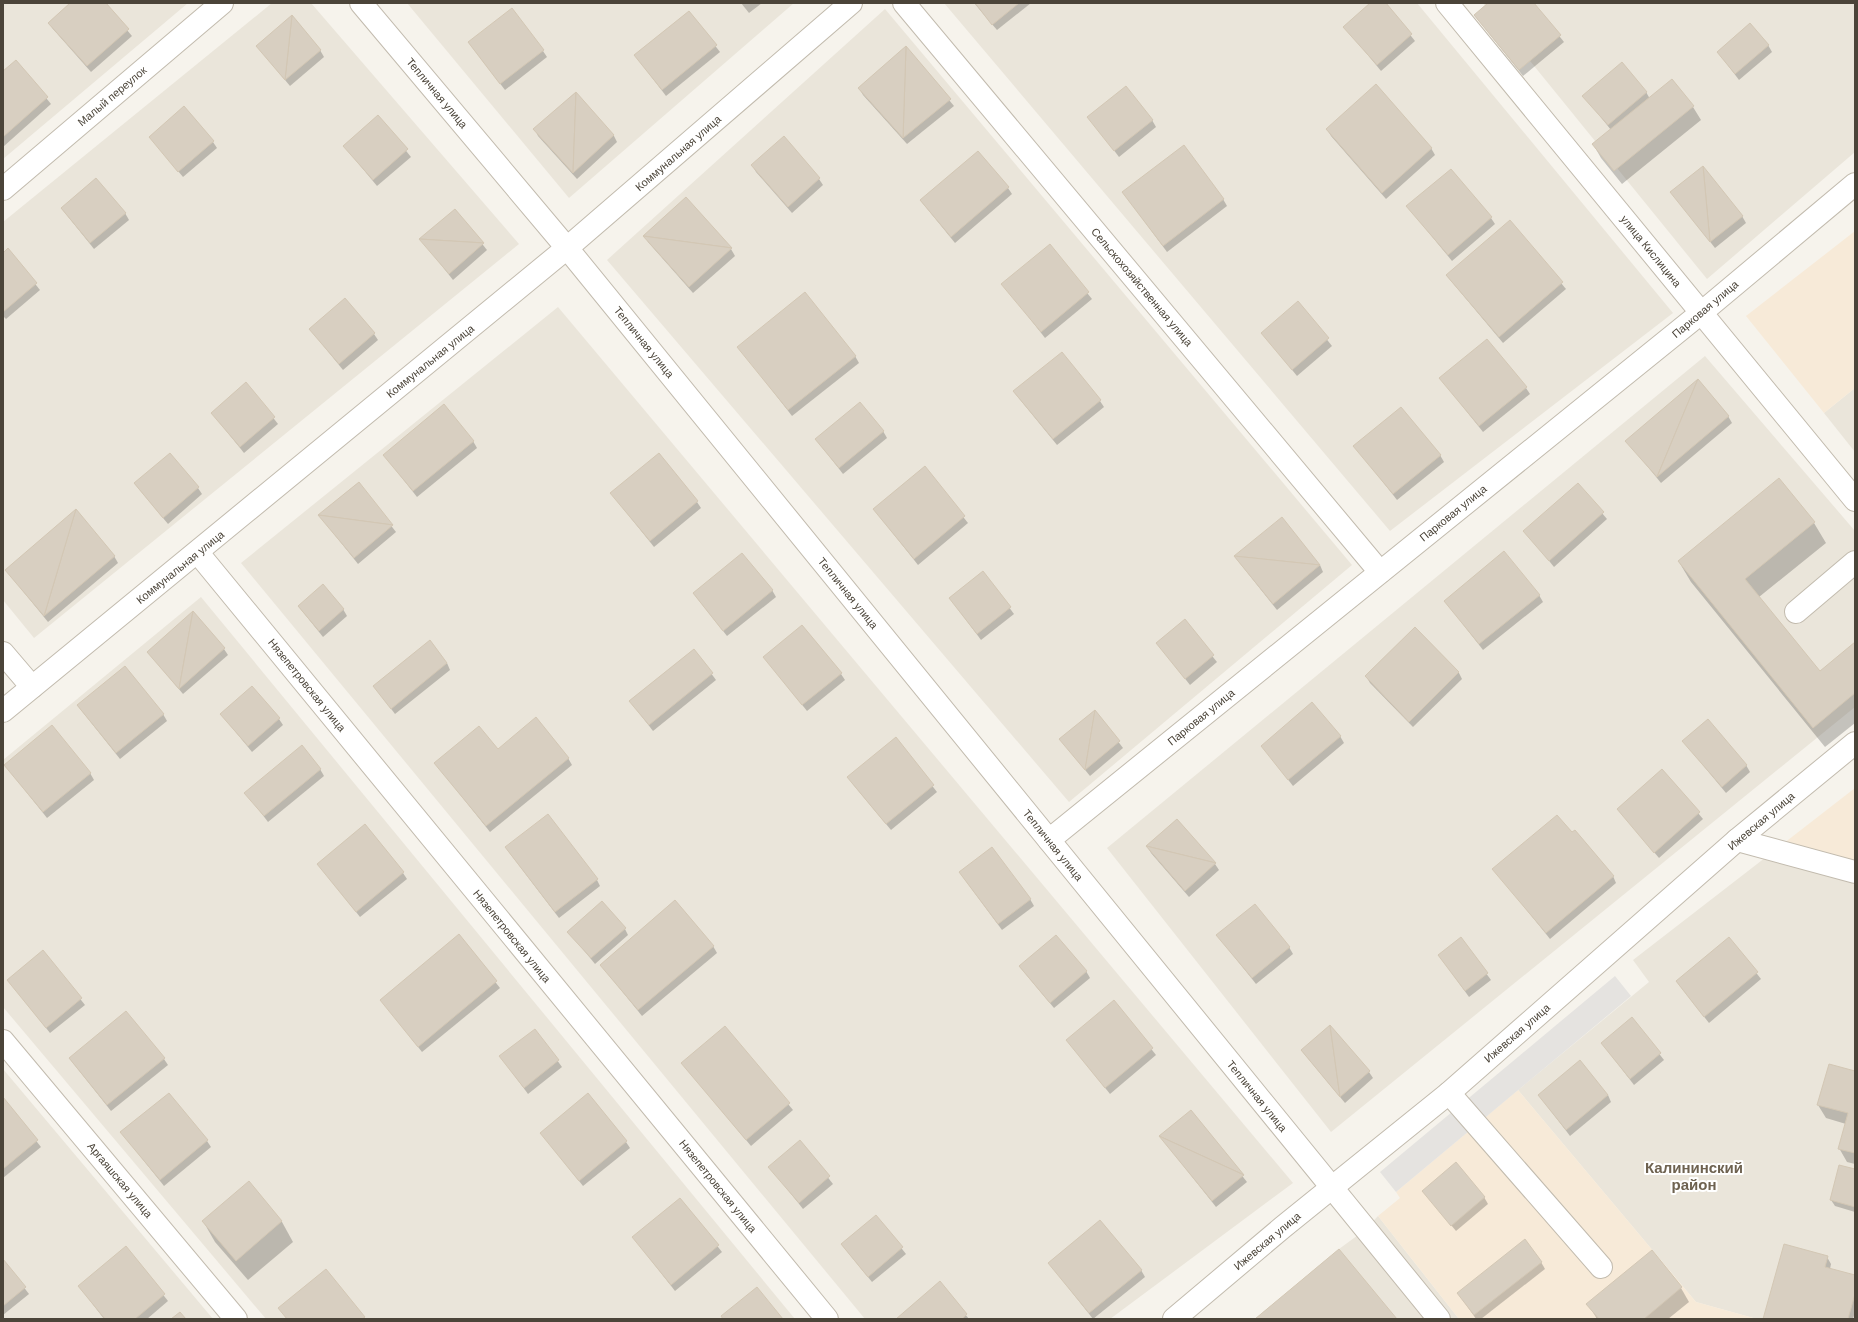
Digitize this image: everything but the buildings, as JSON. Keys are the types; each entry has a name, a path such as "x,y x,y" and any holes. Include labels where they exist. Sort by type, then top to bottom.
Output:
{"street":[{"name":"Малый переулок","path":"3,189 222,3"},
{"name":"Тепличная улица","path":"361,3 567,248 1439,1319"},
{"name":"Коммунальная улица","path":"3,711 567,248 851,3"},
{"name":"Сельскохозяйственная улица","path":"904,3 1380,572"},
{"name":"улица Кислицина","path":"1447,3 1855,500"},
{"name":"Парковая улица","path":"1049,840 1701,313 1855,184"},
{"name":"Нязепетровская улица","path":"198,552 827,1319"},
{"path":"1796,612 1855,562"},
{"path":"3,653 32,687"},
{"name":"Ижевская улица","path":"1174,1319 1331,1188 1449,1093 1737,840 1855,744"},
{"path":"1737,840 1855,872"},
{"name":"Аргаяшская улица","path":"3,1040 236,1319"},
{"path":"1449,1093 1601,1267"}],"shaded area":[{"path":"3,3 188,3 3,159"},
{"path":"272,3 311,3 519,244 34,638 3,600 3,222"},
{"path":"407,3 794,3 569,198"},
{"path":"944,3 1417,3 1673,313 1390,531"},
{"path":"1483,3 1855,3 1855,152 1707,279"},
{"path":"885,9 1352,565 1069,802 607,260"},
{"path":"1855,231 1855,388 1824,413 1746,316"},
{"path":"558,307 1293,1183 1110,1319 865,1319 241,563"},
{"path":"1705,356 1855,531 1855,707 1331,1132 1107,848"},
{"path":"1855,388 1855,452 1824,413"},
{"path":"201,597 795,1319 266,1319 3,1007 3,760"},
{"path":"1855,788 1855,878 1770,854"},
{"path":"1770,854 1855,878 1855,1319 1757,1319 1696,1302 1518,1090 1649,982 1633,960"},
{"path":"1615,976 1631,996 1396,1192 1380,1172"},
{"path":"3,1069 213,1319 3,1319"},
{"path":"1518,1090 1696,1302 1757,1319 1459,1319 1378,1216 1400,1198 1396,1192"},
{"path":"1378,1216 1459,1319 1255,1319 1339,1249 1365,1230"}],"district":[{"name":"Калининский район","path":"1694,1176"}]}
